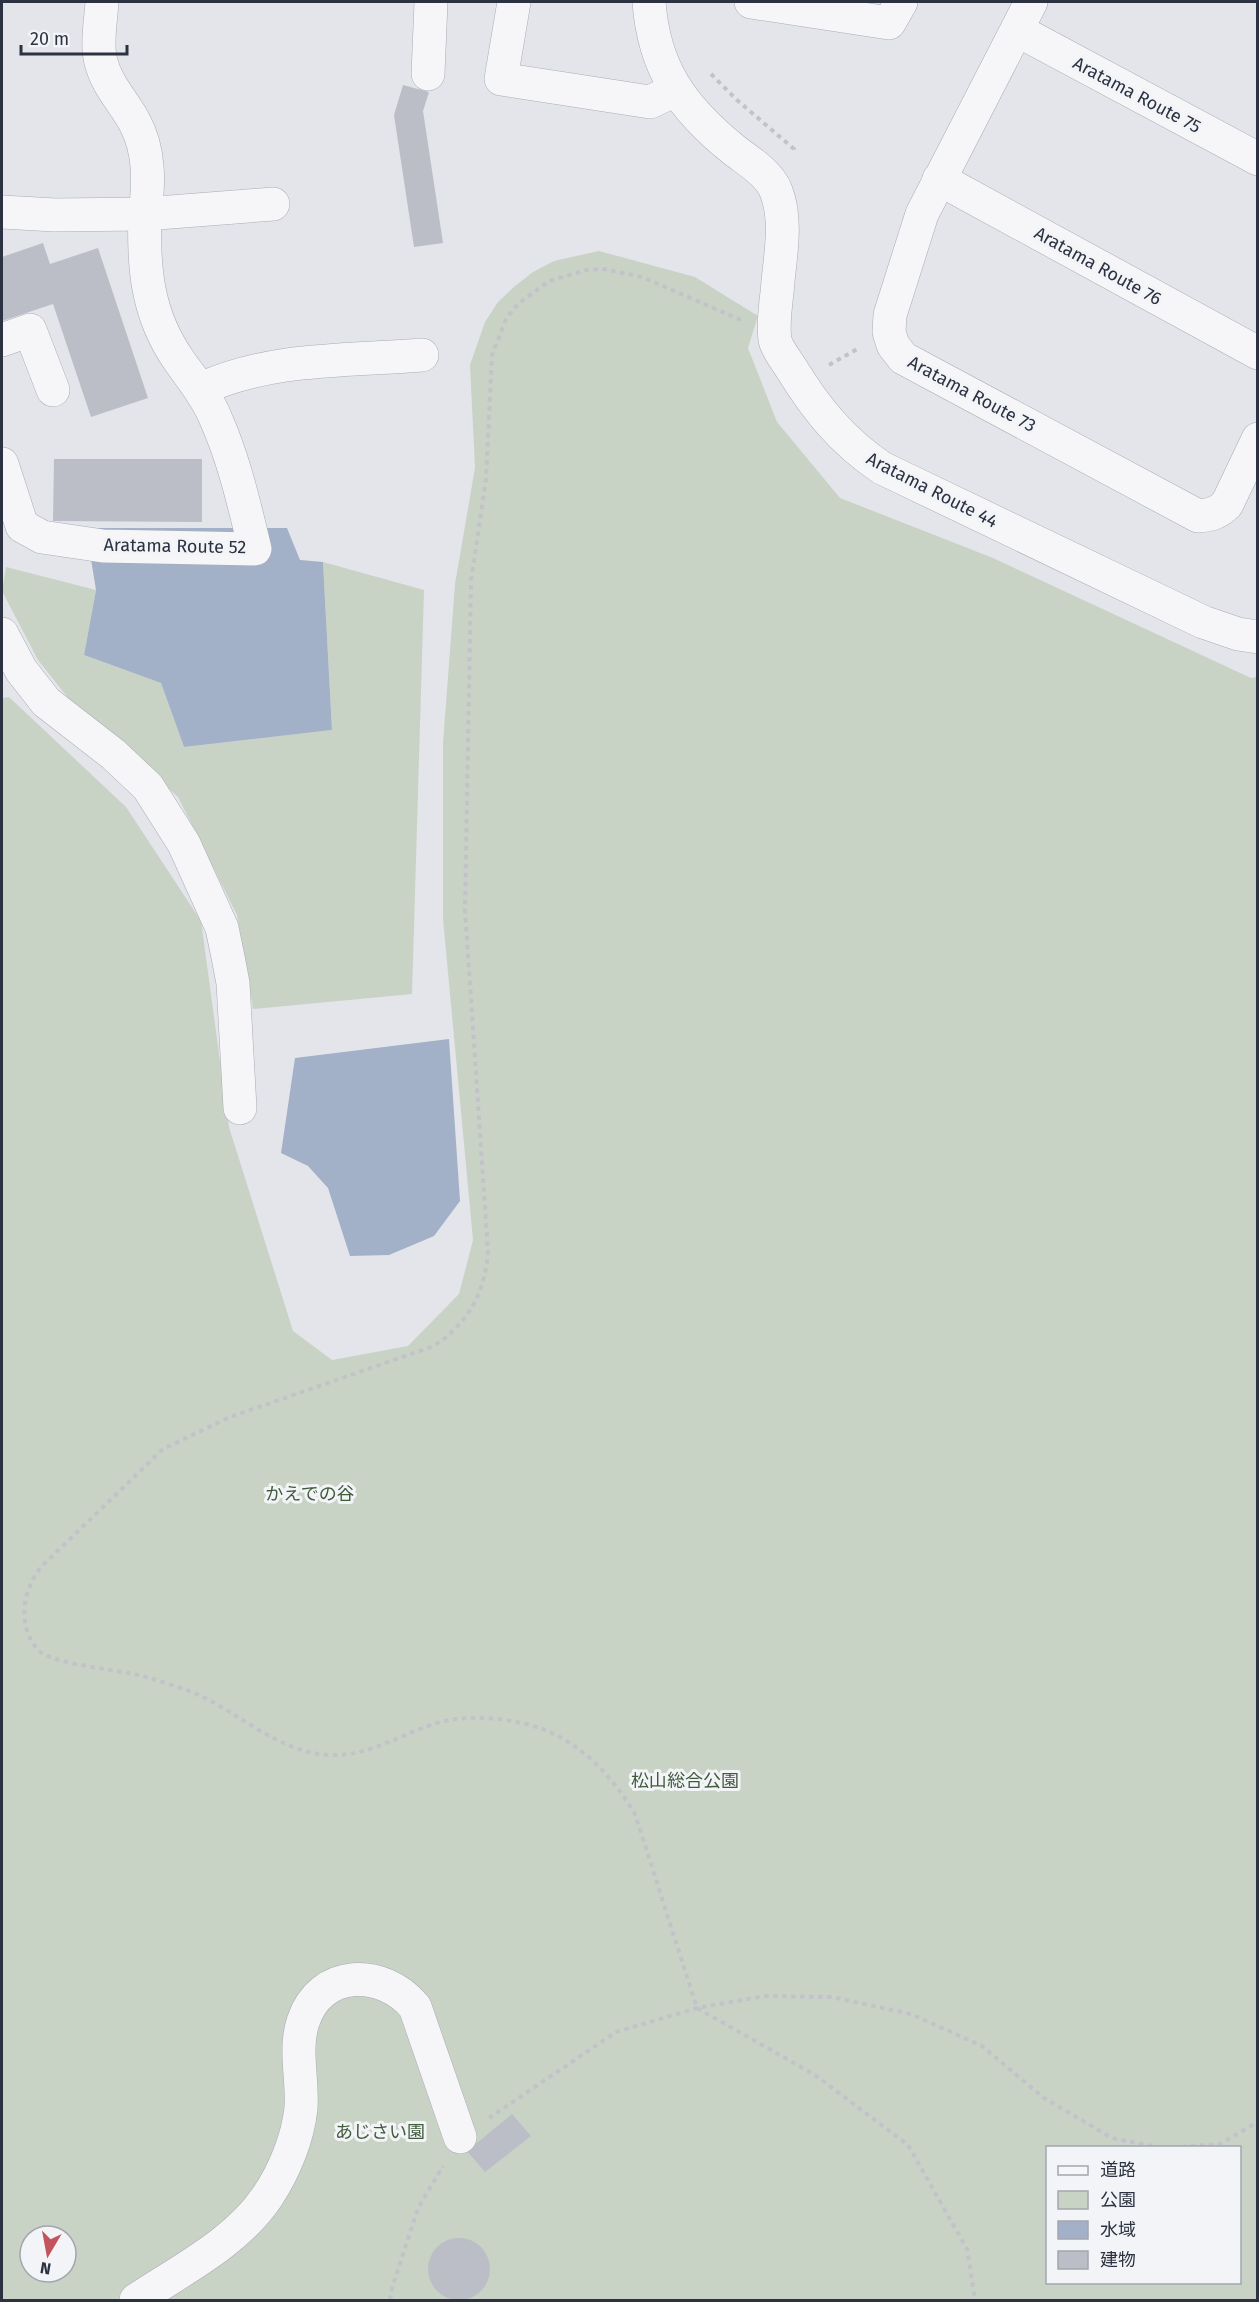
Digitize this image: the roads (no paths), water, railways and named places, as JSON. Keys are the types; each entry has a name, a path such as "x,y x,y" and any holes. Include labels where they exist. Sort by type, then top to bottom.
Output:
{"street":[{"name":"Aratama Route 52","path":"2,464 12,533 103,546 255,549 239,484 215,417 201,389 160,330 151,301 144,256 145,214 149,182 146,153 136,124 109,85 100,60 102,2"},
{"path":"428,74 431,2"},
{"path":"514,2 501,79 650,102 675,90 651,28 649,2"},
{"path":"751,2 889,23 901,2"},
{"path":"939,179 1024,16"},
{"name":"Aratama Route 75","path":"1024,16 1257,159"},
{"name":"Aratama Route 44","path":"675,90 694,116 765,175 775,189 780,206 782,231 765,334 833,428 857,451 882,468 1203,621 1238,634 1257,637"},
{"name":"Aratama Route 73","path":"939,179 922,214 893,300 889,332 893,345 903,358 1198,516 1220,512 1227,504 1257,439"},
{"name":"Aratama Route 76","path":"939,179 1257,353"},
{"path":"2,212 55,215 145,214 273,204"},
{"path":"2,340 30,330 53,390"},
{"path":"201,389 243,373 288,365 423,355"},
{"path":"2,634 21,670 46,702 113,754 148,787 184,844 222,928 233,983 240,1108"},
{"path":"136,2301 223,2242 247,2221 267,2197 290,2149 301,2108 300,2044 303,2023 320,1995 338,1983 359,1979 381,1981 400,1991 415,2007 460,2138"}],"water":[{"path":"86,528 287,528 300,560 323,562 332,730 184,747 161,683 84,655 96,590"},
{"path":"449,1039 460,1201 434,1236 389,1255 350,1256 328,1188 308,1166 281,1153 295,1058"}],"park label":[{"name":"かえでの谷","path":"310,1494"},
{"name":"松山総合公園","path":"685,1781"},
{"name":"あじさい園","path":"380,2132"}]}
